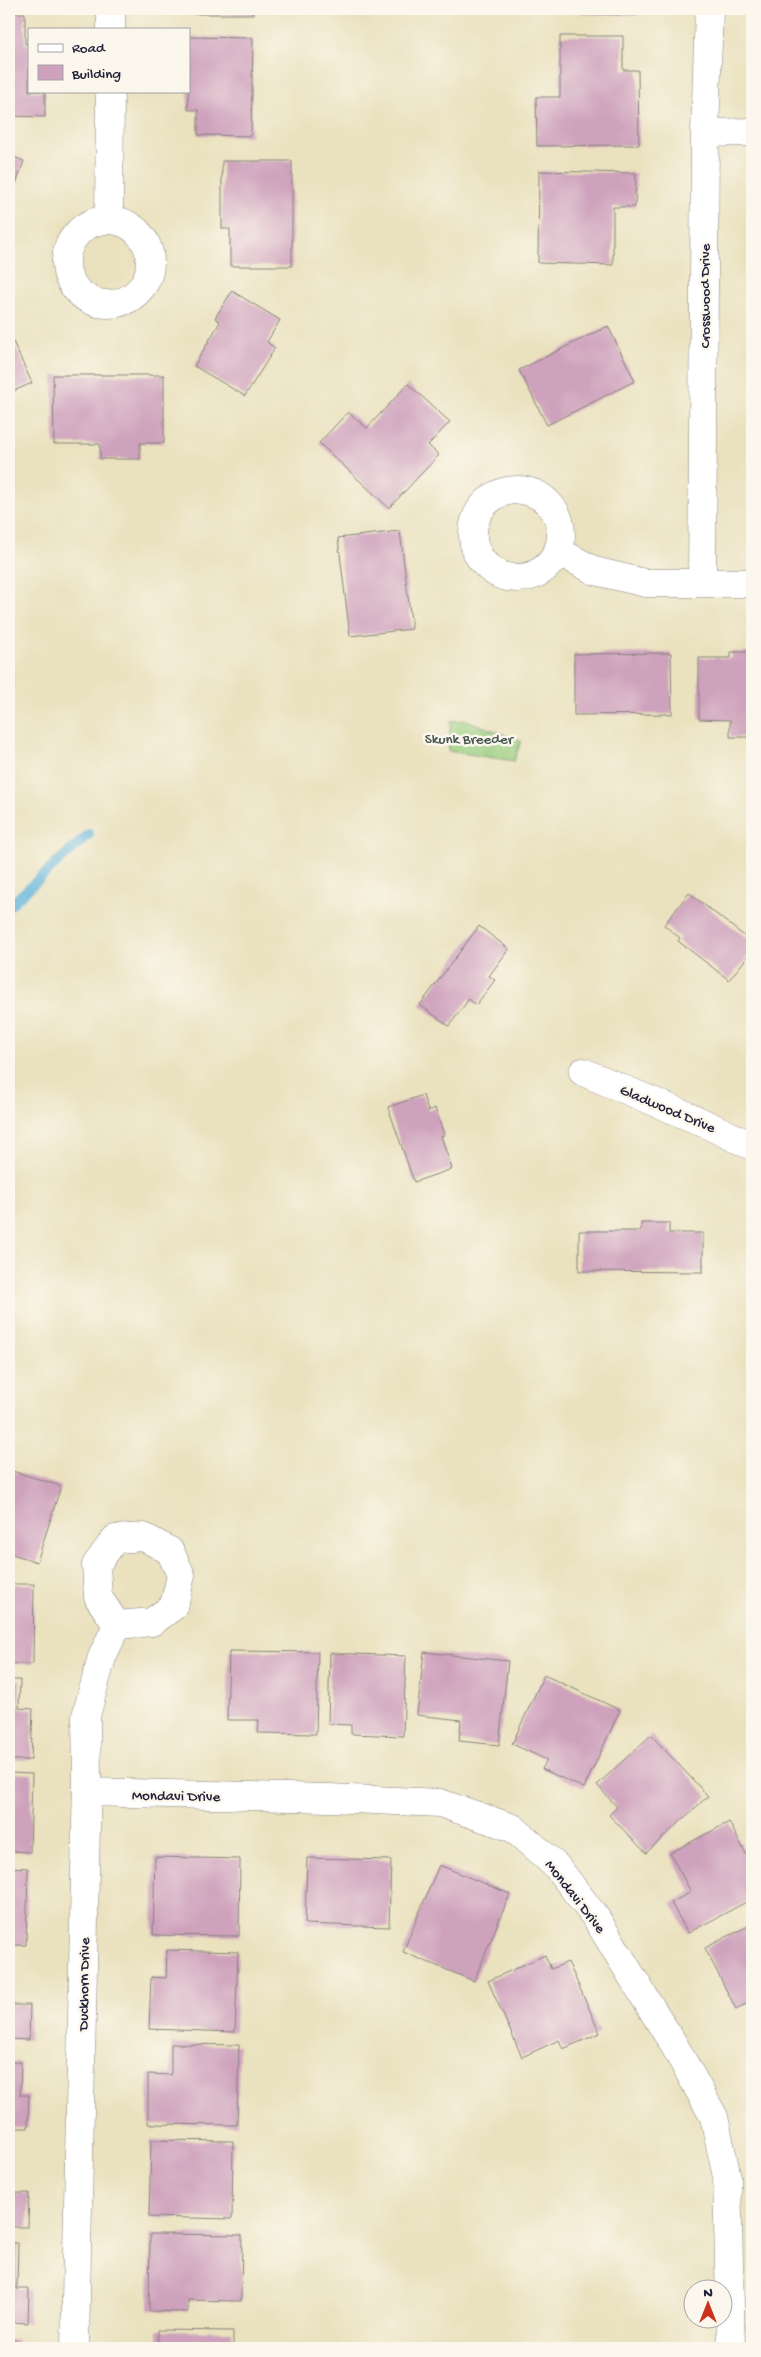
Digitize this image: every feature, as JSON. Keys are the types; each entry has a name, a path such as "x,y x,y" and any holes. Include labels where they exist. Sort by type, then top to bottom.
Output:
{"street":[{"path":"111,9 111,28"},
{"name":"Crosswood Drive","path":"702,582 705,133 709,9"},
{"path":"109,219 110,92"},
{"path":"705,133 752,132"},
{"path":"558,551 596,571 645,583 752,583"},
{"name":"Gladwood Drive","path":"583,1072 695,1119 752,1146"},
{"name":"Duckhorn Drive","path":"75,2348 86,1716 102,1657 117,1624"},
{"name":"Mondavi Drive","path":"86,1792 329,1798 440,1803 513,1828 557,1867 596,1918 674,2045 714,2117 726,2177 731,2348"}],"green space":[{"name":"Skunk Breeder","path":"466,720 521,741 514,761 448,751 451,721"}],"building":[{"path":"192,9 254,9 253,14 192,14"},
{"path":"581,9 638,9 638,15 581,14"},
{"path":"9,13 25,13 25,44 28,44 28,92 45,92 45,117 9,116"},
{"path":"560,36 623,36 623,70 638,70 639,145 537,146 536,97 560,97"},
{"path":"190,37 253,38 251,136 198,135 198,110 188,110 188,92 190,92"},
{"path":"9,155 24,161 9,204"},
{"path":"222,161 292,161 292,266 230,266 230,229 222,229"},
{"path":"539,171 636,173 635,207 613,207 613,265 538,263"},
{"path":"232,291 280,320 267,342 275,348 245,396 194,366 220,322 215,318"},
{"path":"608,326 635,381 547,425 519,370"},
{"path":"9,333 32,383 9,393"},
{"path":"53,375 164,375 164,443 140,443 140,459 100,459 100,444 54,444"},
{"path":"408,384 450,422 428,445 439,455 389,508 319,443 348,412 367,428"},
{"path":"400,531 412,629 350,636 338,538"},
{"path":"731,652 752,652 752,737 730,737 730,720 699,719 699,658 731,658"},
{"path":"671,653 672,714 574,715 574,654"},
{"path":"689,893 752,942 752,951 729,980 678,941 680,938 664,925"},
{"path":"479,926 509,949 489,976 495,980 476,1005 469,999 449,1026 420,1005"},
{"path":"423,1095 428,1111 435,1108 444,1135 441,1136 452,1169 414,1182 388,1107"},
{"path":"641,1223 669,1223 669,1233 703,1233 703,1272 579,1271 579,1231 641,1231"},
{"path":"9,1470 61,1486 37,1562 9,1553"},
{"path":"9,1584 34,1584 33,1664 9,1664"},
{"path":"229,1651 318,1652 316,1734 258,1733 259,1720 227,1720"},
{"path":"424,1652 508,1661 499,1745 459,1741 461,1720 417,1715"},
{"path":"330,1653 406,1656 403,1736 351,1734 351,1725 328,1724"},
{"path":"544,1675 620,1710 584,1788 542,1769 547,1760 512,1744"},
{"path":"9,1680 20,1680 19,1708 33,1709 31,1760 9,1760"},
{"path":"651,1735 708,1796 646,1853 609,1815 617,1807 597,1785"},
{"path":"9,1773 32,1774 30,1852 9,1851"},
{"path":"729,1822 752,1865 752,1899 688,1933 671,1903 691,1892 670,1853"},
{"path":"155,1857 240,1859 239,1936 153,1935"},
{"path":"307,1858 391,1860 389,1927 305,1924"},
{"path":"439,1865 510,1894 474,1981 403,1952"},
{"path":"9,1867 28,1868 26,1945 9,1945"},
{"path":"752,1924 752,2001 736,2009 705,1948"},
{"path":"167,1950 238,1952 235,2032 149,2029 151,1977 166,1978"},
{"path":"545,1955 551,1969 568,1962 600,2033 563,2049 559,2040 522,2057 488,1981"},
{"path":"9,1961 12,1961 12,2005 30,2005 29,2040 9,2039"},
{"path":"171,2044 239,2045 237,2125 148,2124 148,2074 171,2075"},
{"path":"9,2062 21,2062 20,2095 29,2095 28,2128 9,2128"},
{"path":"151,2140 233,2141 232,2219 149,2217"},
{"path":"9,2193 29,2193 28,2227 9,2227"},
{"path":"150,2234 242,2235 241,2301 188,2300 188,2312 149,2311"},
{"path":"9,2243 18,2243 17,2289 29,2289 28,2323 9,2322"},
{"path":"158,2330 233,2331 233,2348 158,2348"},
{"path":"9,2340 17,2340 16,2348 9,2348"}],"waterway":[{"path":"9,906 89,834"}]}
